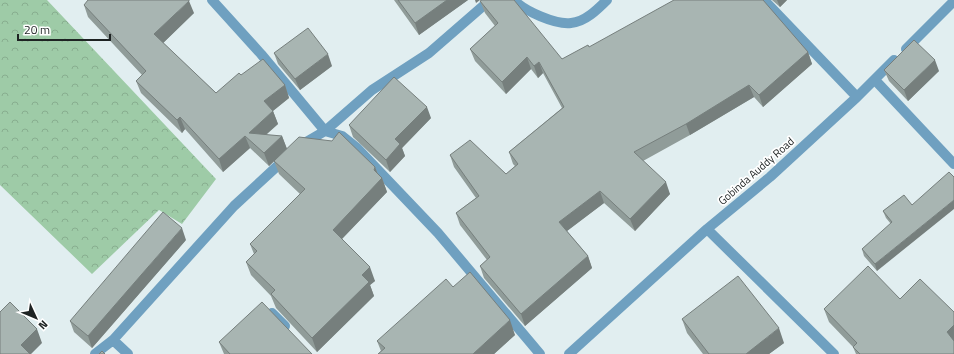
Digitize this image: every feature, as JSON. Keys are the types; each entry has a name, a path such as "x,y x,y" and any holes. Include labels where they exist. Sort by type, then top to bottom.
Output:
{"street":[{"path":"212,0 261,54 325,131 342,136 357,148 438,233 540,354"},
{"path":"95,354 113,340 234,206 300,146 325,131 372,90 429,53 490,0"},
{"path":"514,0 522,8 547,18 571,24 594,14 607,0"},
{"path":"764,0 857,97"},
{"name":"Gobinda Auddy Road","path":"569,354 707,230 770,177 875,80 954,1"},
{"path":"875,80 954,164"},
{"path":"707,230 834,354"},
{"path":"272,313 292,334"},
{"path":"113,340 128,354"}],"green space":[{"path":"0,0 47,0 216,179 182,224 159,210 92,274 0,185"}],"building":[{"path":"88,0 189,0 154,34 216,93 239,73 241,75 263,59 285,85 264,101 273,111 249,133 282,136 264,153 245,136 219,159 180,117 177,120 136,81 146,71 84,5"},
{"path":"398,0 447,0 415,23"},
{"path":"514,0 562,59 588,45 589,47 674,0 763,0 808,52 759,95 749,85 686,124 634,152 666,182 630,219 600,191 559,222 588,256 521,314 480,266 490,257 456,213 479,196 450,155 470,140 506,174 518,164 509,152 564,107 539,62 534,66 527,57 502,82 470,49 498,23 480,1"},
{"path":"308,28 328,54 295,79 274,53"},
{"path":"914,40 935,60 904,90 884,70"},
{"path":"394,77 427,107 395,139 400,144 386,160 349,125"},
{"path":"339,132 375,167 374,170 382,178 333,230 370,267 362,275 369,282 312,338 271,294 275,290 246,262 257,251 250,244 305,189 274,161 299,137 332,141"},
{"path":"949,172 954,177 954,200 875,264 862,249 892,222 883,211 904,195 912,205"},
{"path":"163,212 182,228 88,336 70,321"},
{"path":"868,266 900,299 920,279 954,312 954,325 947,332 954,341 954,354 860,354 853,347 857,343 824,309"},
{"path":"470,272 510,320 473,354 378,354 385,348 377,341 446,279 453,287"},
{"path":"738,276 779,328 746,354 709,354 682,319"},
{"path":"10,302 37,329 21,345 30,354 0,354 0,312"},
{"path":"262,302 312,354 230,354 219,342"}]}
